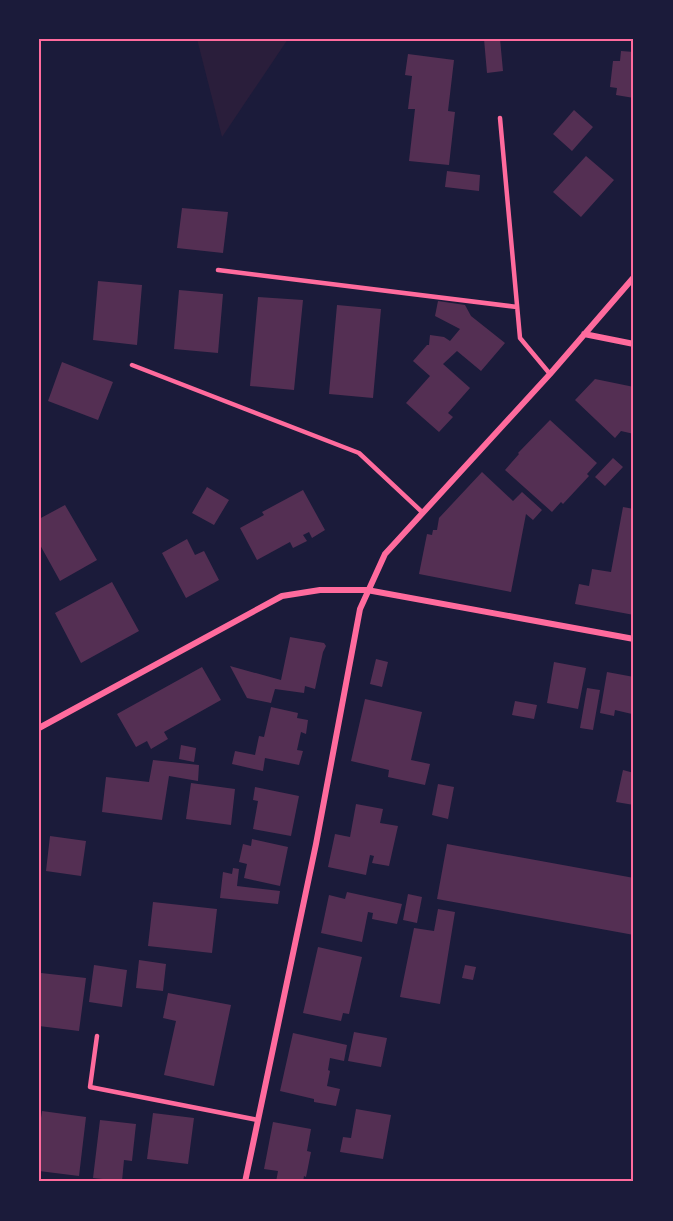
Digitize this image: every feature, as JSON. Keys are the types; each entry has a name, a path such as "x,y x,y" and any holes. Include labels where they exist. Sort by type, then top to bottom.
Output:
{"street":[{"path":"245,1182 316,844 360,609 367,591 385,554 550,374 634,277"},
{"path":"584,334 634,344"},
{"path":"39,728 282,596 320,590 367,591 634,639"}],"lane":[{"path":"500,118 520,338 550,374"},
{"path":"218,270 517,307"},
{"path":"132,365 359,453 423,512"},
{"path":"97,1036 90,1087 258,1120"}],"shaded area":[{"path":"197,39 288,39 222,137"}],"building":[{"path":"484,39 500,39 503,71 487,73"},
{"path":"621,51 634,52 634,98 616,95 617,88 610,87 613,61 620,61"},
{"path":"408,54 454,60 448,111 455,112 449,165 409,161 415,109 408,109 412,76 405,75"},
{"path":"574,110 593,127 572,151 553,134"},
{"path":"586,156 614,180 581,217 553,192"},
{"path":"447,171 480,175 479,191 445,187"},
{"path":"182,208 228,212 223,253 177,248"},
{"path":"98,281 142,285 137,345 93,340"},
{"path":"179,290 223,294 218,353 174,349"},
{"path":"258,297 303,300 294,390 250,386"},
{"path":"438,301 465,305 471,316 505,343 481,371 457,351 443,364 470,388 448,413 453,417 439,432 406,403 430,376 413,361 429,345 430,335 444,337 450,341 460,329 435,316"},
{"path":"337,305 381,309 373,398 329,394"},
{"path":"62,362 113,382 98,420 48,401"},
{"path":"595,379 634,387 634,434 621,431 615,438 575,400"},
{"path":"550,420 597,463 587,474 589,476 563,504 561,502 552,512 505,470"},
{"path":"613,458 623,467 605,486 595,477"},
{"path":"482,472 513,501 522,492 542,510 533,520 526,514 511,592 419,574 427,534 432,535 433,530 437,530 439,518"},
{"path":"207,487 229,500 214,525 192,513"},
{"path":"303,490 325,530 312,538 309,532 303,535 307,541 293,548 290,542 257,560 240,528 264,515 262,512"},
{"path":"65,505 97,560 60,581 39,543 39,519"},
{"path":"623,507 634,509 634,615 575,604 579,584 589,586 592,569 611,572"},
{"path":"187,539 195,555 204,551 219,580 186,598 162,553"},
{"path":"112,582 139,631 81,663 55,613"},
{"path":"290,637 324,643 326,646 315,689 305,686 304,693 275,689 271,703 247,698 230,666 281,680"},
{"path":"376,659 388,662 382,687 370,684"},
{"path":"554,662 586,668 578,709 547,703"},
{"path":"202,667 221,700 164,732 168,739 151,749 147,741 136,747 117,714"},
{"path":"607,672 634,677 632,714 615,710 614,716 600,713"},
{"path":"587,688 600,690 593,730 580,728"},
{"path":"365,699 422,712 411,760 430,764 425,785 388,777 389,770 351,761"},
{"path":"515,701 537,705 534,719 512,715"},
{"path":"271,707 298,713 297,718 308,720 306,734 301,732 297,750 303,751 299,765 265,758 263,771 232,764 235,751 255,755 259,736 264,737"},
{"path":"181,745 196,748 194,762 179,759"},
{"path":"153,760 199,765 198,781 169,776 162,820 102,812 106,777 149,782"},
{"path":"623,770 634,773 634,805 616,802"},
{"path":"191,783 235,789 231,825 186,819"},
{"path":"438,784 454,787 448,819 432,815"},
{"path":"255,787 299,796 291,836 253,829 258,801 253,800"},
{"path":"356,804 383,809 380,823 398,826 389,866 372,863 374,856 370,855 366,875 328,867 335,834 350,837"},
{"path":"50,836 86,841 81,876 46,871"},
{"path":"252,839 288,847 280,886 244,878 247,864 239,862 243,844 251,846"},
{"path":"447,844 634,878 634,935 437,899"},
{"path":"233,868 239,869 237,886 280,891 278,904 220,898 223,872 232,874"},
{"path":"347,892 402,904 397,924 372,919 373,913 368,912 362,942 321,933 329,895 345,899"},
{"path":"408,894 422,897 417,923 403,920"},
{"path":"153,902 217,909 212,953 148,946"},
{"path":"438,909 455,912 440,1004 400,997 414,928 434,931"},
{"path":"318,947 362,957 349,1014 343,1013 341,1021 303,1013"},
{"path":"139,960 166,964 163,991 136,988"},
{"path":"94,965 127,970 122,1007 89,1002"},
{"path":"465,965 476,967 473,980 462,978"},
{"path":"41,973 86,978 79,1031 39,1026"},
{"path":"168,993 231,1005 214,1086 164,1075 176,1021 163,1018"},
{"path":"354,1032 387,1038 381,1067 348,1061"},
{"path":"293,1033 347,1045 344,1061 330,1058 327,1086 340,1089 336,1106 314,1102 314,1099 280,1091"},
{"path":"356,1109 391,1115 383,1159 340,1152 343,1137 351,1138"},
{"path":"42,1111 86,1117 79,1176 39,1171 39,1132"},
{"path":"153,1113 194,1118 188,1164 147,1159"},
{"path":"100,1120 136,1124 132,1161 124,1160 122,1181 93,1178"},
{"path":"273,1122 311,1129 307,1151 311,1152 303,1182 276,1182 278,1171 264,1169"}]}
